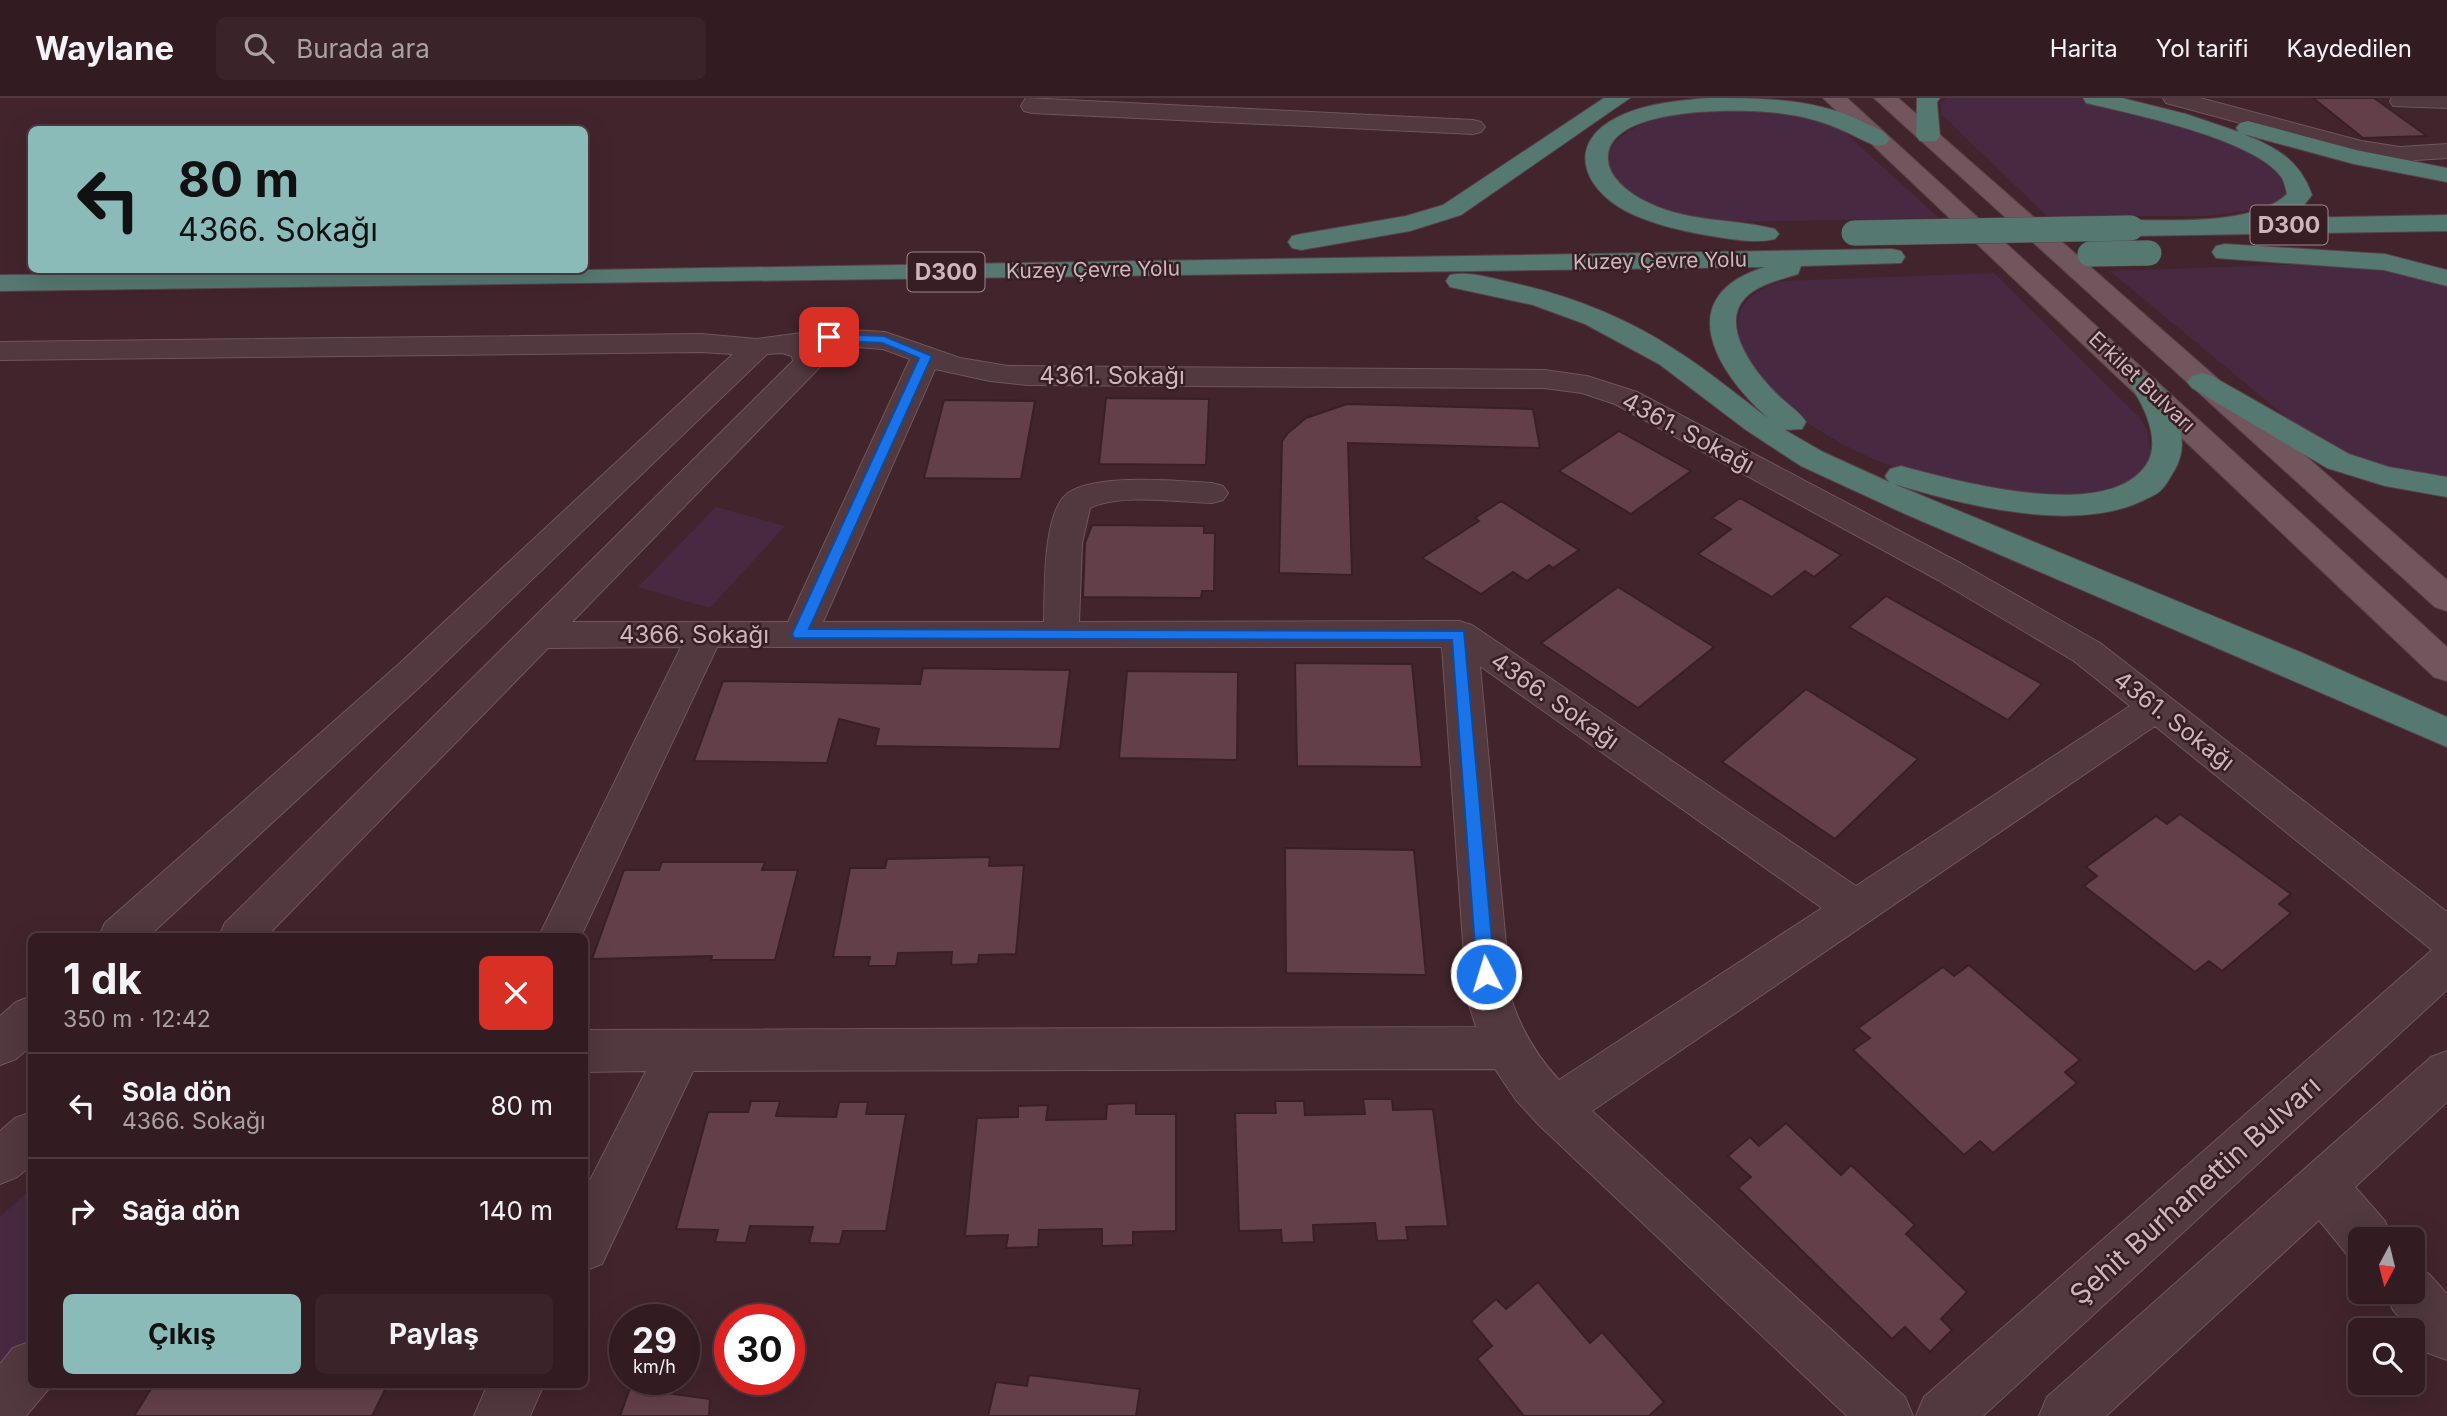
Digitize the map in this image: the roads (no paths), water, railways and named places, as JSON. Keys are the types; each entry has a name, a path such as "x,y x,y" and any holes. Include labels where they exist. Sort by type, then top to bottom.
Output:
{"highway":[{"path":"1301,242 1410,223 1452,210 1619,98"},
{"path":"1928,136 1926,101 1929,98"},
{"path":"2094,98 2234,138 2278,162 2298,182 2300,194 2288,207 2277,212 2209,226"},
{"path":"2141,98 2354,157 2447,175"},
{"path":"1766,234 1724,231 1684,223 1630,202 1610,188 1597,169 1596,153 1601,141 1623,124 1648,114 1688,104 1732,100 1811,110 1847,123 1878,139"},
{"name":"D300","path":"2209,226 2447,223"},
{"name":"Kuzey Çevre Yolu","path":"588,255 2209,226"},
{"name":"D300","path":"1973,256 2433,248"},
{"path":"2187,253 2385,262 2447,278"},
{"name":"Kuzey Çevre Yolu","path":"0,283 1906,257 1832,262 1772,272 1745,282 1735,290 1723,312 1728,352 1752,387 1795,425 1837,449 1891,473 1955,492 2041,504 2100,502 2144,486 2162,469 2167,446 2166,431 2155,400 2145,385"},
{"path":"0,262 28,262"},
{"path":"1231,268 1456,281 1531,295 1584,312 1644,342 1760,426 1810,458 2316,673 2447,733"},
{"path":"2202,382 2338,461 2385,476 2447,486"}],"main road":[{"name":"Erkilet Bulvarı","path":"1834,98 2447,668"},
{"name":"Erkilet Bulvarı","path":"1885,98 2447,599"}],"street":[{"path":"1037,98 1032,106 1473,127"},
{"path":"2174,98 2360,148 2400,154 2447,151"},
{"path":"2401,102 2447,101"},
{"name":"4361. Sokağı","path":"774,346 829,337 867,337 981,371 1041,377 1102,375 1544,379 1587,385 1626,398 1961,578 2087,652 2447,937"},
{"path":"0,351 701,343 774,346 805,352 808,363 243,933"},
{"path":"123,933 774,346"},
{"path":"800,634 926,356"},
{"path":"1061,634 1064,553 1070,513 1077,502 1091,494 1172,491 1212,493"},
{"path":"1459,634 1489,998 1495,1023 1506,1048 1519,1069 1556,1109 1886,1416"},
{"name":"4366. Sokağı","path":"539,635 1459,634 1855,908"},
{"path":"561,933 705,635"},
{"path":"1556,1109 2156,707"},
{"name":"Şehit Burhanettin Bulvarı","path":"1943,1416 2447,963"},
{"path":"0,1045 28,1020"},
{"path":"0,1045 28,1047"},
{"path":"588,1051 1506,1048"},
{"path":"588,1238 680,1051"},
{"path":"2066,1416 2447,1072"},
{"path":"0,1161 28,1137"},
{"path":"2321,1185 2357,1227"},
{"path":"2421,1304 2447,1334"},
{"path":"0,1405 28,1372"},
{"path":"501,1416 515,1388"}]}
